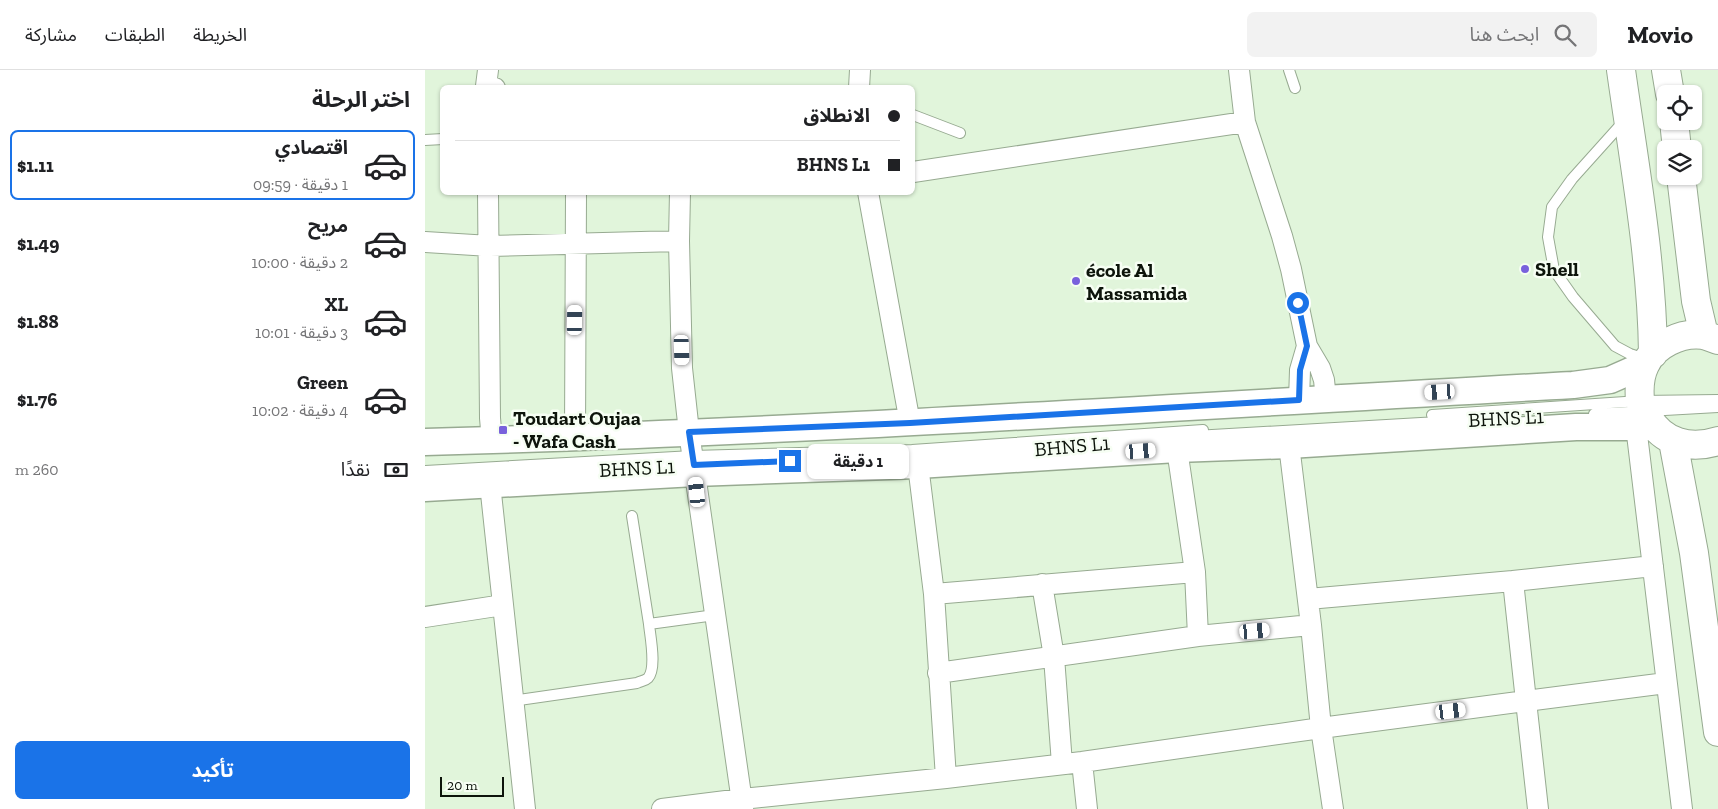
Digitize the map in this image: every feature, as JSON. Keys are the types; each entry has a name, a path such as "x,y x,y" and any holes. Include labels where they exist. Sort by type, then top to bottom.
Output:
{"highway":[{"path":"1621,70 1653,309 1649,360 1639,386 1694,553 1718,732"},
{"path":"1666,70 1668,85"},
{"path":"1649,360 1668,342 1685,336 1711,337 1697,301 1682,185"},
{"path":"1650,421 1698,445 1718,441"}],"street":[{"path":"859,85 860,70"},
{"path":"1239,70 1245,122 1282,236 1307,346 1317,362 1324,380 1326,399"},
{"path":"915,172 1245,122"},
{"path":"488,195 490,418 492,440"},
{"path":"575,438 576,195"},
{"path":"680,195 682,368 742,804"},
{"path":"869,195 910,423"},
{"path":"425,242 489,246 679,241"},
{"path":"1299,400 1300,370 1307,346"},
{"path":"425,488 490,484 693,457 910,423 1591,384 1619,376 1649,360"},
{"path":"425,442 575,438 693,457 918,465 1177,449 1289,445 1650,421 1653,566 1682,809"},
{"path":"1289,445 1308,599 1321,728 1333,809"},
{"path":"1177,449 1195,572 1198,636"},
{"path":"918,465 934,594 947,778"},
{"path":"490,484 525,809"},
{"path":"1308,599 1513,581 1653,566"},
{"path":"934,594 1195,572"},
{"path":"1513,581 1538,809"},
{"path":"1042,584 1072,763 1087,809"},
{"path":"425,617 503,605"},
{"path":"939,672 1198,636 1311,626"},
{"path":"662,809 742,804 1072,763 1666,683"}],"lane":[{"path":"1289,70 1295,88"},
{"path":"915,116 960,133"},
{"path":"1628,118 1572,179 1552,207 1549,237 1554,270 1573,296 1615,346 1630,354 1649,360"},
{"path":"425,140 440,139"},
{"name":"BHNS L1","path":"1650,421 1718,400"},
{"name":"BHNS L1","path":"425,471 693,457 1650,421 1718,407"},
{"name":"BHNS L1","path":"425,479 693,457"},
{"path":"513,701 647,680 653,664 649,624 632,516"},
{"path":"649,624 715,615"}],"place":[{"name":"Shell","path":"1525,269"},
{"name":"école Al Massamida","path":"1076,281"},
{"name":"Toudart Oujaa - Wafa Cash","path":"503,430"}],"route":[{"path":"790,461 694,465 689,432 910,423 1299,400 1300,370 1307,346 1298,303"}]}
